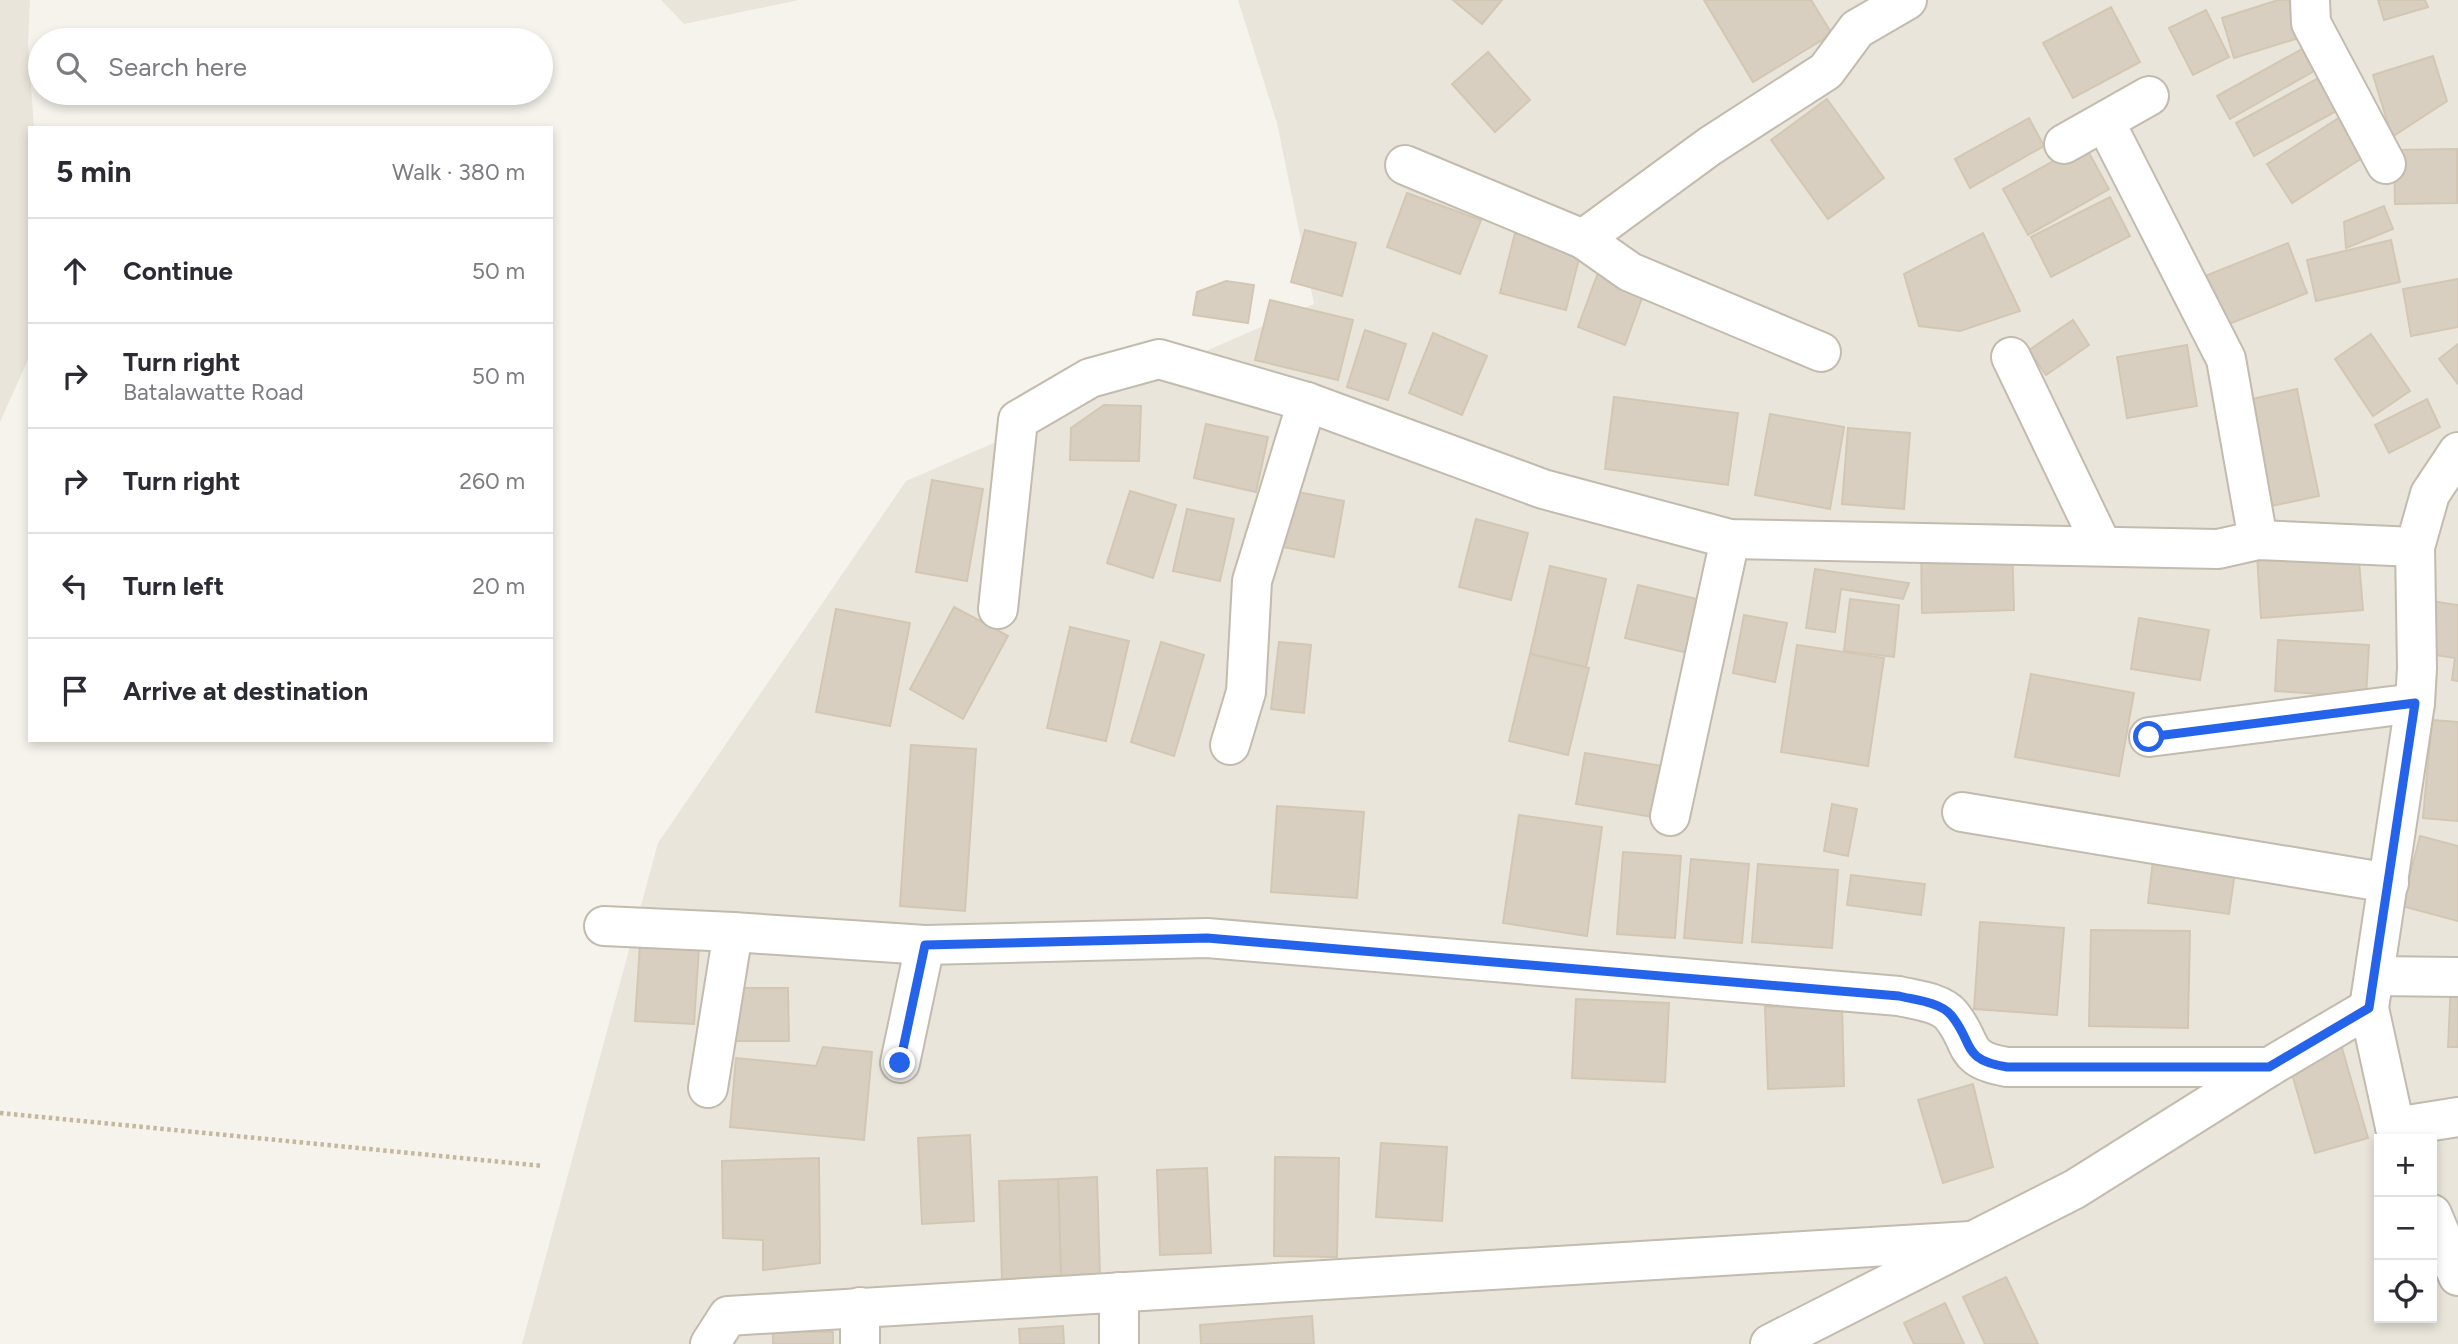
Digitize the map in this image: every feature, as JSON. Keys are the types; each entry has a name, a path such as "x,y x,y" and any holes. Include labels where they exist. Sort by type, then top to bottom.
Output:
{"street":[{"path":"1583,239 1710,146 1826,71 1857,29 1907,0"},
{"path":"2310,0 2311,23 2386,164"},
{"path":"2064,144 2149,96"},
{"path":"2105,122 2226,359 2258,540"},
{"path":"1405,165 1583,239 1630,272 1821,352"},
{"path":"2011,357 2102,546"},
{"path":"998,609 1017,420 1090,379 1159,359 1307,402 1543,488 1730,539 2218,549 2258,540 2415,547"},
{"path":"1230,744 1246,692 1252,581 1307,402"},
{"path":"2458,453 2430,494 2415,547 2415,703 2371,992 2398,1133 2458,1117"},
{"path":"1671,816 1730,539"},
{"path":"2149,737 2415,703"},
{"path":"1962,812 2389,883"},
{"path":"604,926 925,945 1207,938 1899,996 1935,1005 1950,1013 1973,1055 1986,1063 2007,1067 2269,1067"},
{"path":"708,1088 733,932"},
{"path":"900,1063 925,945"},
{"path":"1770,1344 2075,1189 2269,1067 2371,992 2458,977"},
{"path":"2437,1226 2458,1276"},
{"path":"710,1344 728,1316 860,1326 1119,1292 1971,1241"},
{"path":"1119,1292 1119,1344"}],"path":[{"path":"0,1113 543,1166"}],"shaded area":[{"path":"0,0 30,0 28,105 32,105 34,126 28,126 28,359 0,422"},
{"path":"661,0 799,0 684,24"},
{"path":"1238,0 2458,0 2458,1344 522,1344 658,843 906,481 1314,304 1277,123"}],"building":[{"path":"1453,0 1502,0 1482,24"},
{"path":"1704,0 1811,0 1832,34 1753,82"},
{"path":"2278,0 2290,0 2302,37 2234,58 2222,18"},
{"path":"2378,0 2425,0 2428,7 2384,20"},
{"path":"2111,7 2140,62 2073,98 2043,43"},
{"path":"2206,10 2229,57 2193,75 2169,28"},
{"path":"2302,49 2314,71 2230,119 2217,96"},
{"path":"1488,52 1530,100 1495,132 1452,84"},
{"path":"2433,56 2447,101 2392,137 2373,75"},
{"path":"2322,76 2340,109 2254,156 2236,123"},
{"path":"1827,99 1884,178 1828,219 1771,140"},
{"path":"2345,114 2370,153 2292,203 2267,164"},
{"path":"2029,118 2044,146 1970,188 1955,159"},
{"path":"2084,144 2109,189 2028,235 2003,189"},
{"path":"2457,149 2457,203 2395,204 2394,150"},
{"path":"1407,193 1481,220 1460,274 1387,247"},
{"path":"2110,197 2130,236 2051,277 2031,237"},
{"path":"2384,206 2393,229 2346,248 2344,222"},
{"path":"1305,230 1356,243 1342,296 1291,282"},
{"path":"1515,233 1581,251 1566,310 1500,293"},
{"path":"1983,233 2020,311 1960,331 1919,326 1904,274"},
{"path":"2391,240 2400,282 2316,301 2307,260"},
{"path":"2288,243 2307,293 2224,326 2205,276"},
{"path":"1599,270 1646,287 1625,345 1578,327"},
{"path":"2458,279 2458,327 2411,336 2403,289"},
{"path":"1226,281 1254,285 1248,323 1193,315 1197,292"},
{"path":"1270,300 1353,320 1338,380 1255,360"},
{"path":"2073,320 2089,345 2046,375 2029,350"},
{"path":"1365,330 1406,344 1388,400 1347,387"},
{"path":"1433,333 1487,356 1462,415 1409,393"},
{"path":"2371,334 2410,391 2373,416 2335,359"},
{"path":"2458,344 2458,384 2439,359"},
{"path":"2187,345 2197,406 2127,418 2117,357"},
{"path":"2297,389 2319,496 2257,509 2234,403"},
{"path":"1614,397 1738,413 1728,485 1605,469"},
{"path":"2427,399 2440,427 2389,453 2375,425"},
{"path":"1104,405 1141,406 1139,461 1070,460 1071,428"},
{"path":"1770,414 1844,427 1830,509 1755,495"},
{"path":"1206,424 1268,437 1256,492 1194,478"},
{"path":"1848,428 1910,433 1904,509 1842,504"},
{"path":"932,480 983,489 967,581 916,572"},
{"path":"1283,489 1344,501 1334,557 1273,545"},
{"path":"1130,491 1176,505 1153,578 1107,563"},
{"path":"1187,509 1234,519 1220,581 1173,571"},
{"path":"1476,519 1528,533 1511,600 1459,587"},
{"path":"2012,544 2014,610 1922,613 1921,547"},
{"path":"2358,548 2363,610 2261,618 2257,556"},
{"path":"1550,566 1606,579 1586,667 1530,654"},
{"path":"1815,569 1909,583 1903,599 1841,589 1835,632 1806,628"},
{"path":"1638,585 1701,600 1688,653 1625,638"},
{"path":"1850,599 1899,605 1894,657 1844,651"},
{"path":"2431,601 2458,605 2458,681 2452,680 2455,658 2422,653"},
{"path":"954,607 1008,636 963,719 910,689"},
{"path":"836,609 910,623 890,726 816,712"},
{"path":"1744,615 1787,623 1775,682 1733,673"},
{"path":"2139,618 2209,630 2200,680 2131,669"},
{"path":"1070,627 1129,641 1106,741 1047,728"},
{"path":"2278,640 2369,645 2366,697 2275,691"},
{"path":"1161,642 1204,655 1174,756 1131,742"},
{"path":"1279,642 1311,645 1304,713 1271,709"},
{"path":"1797,645 1884,658 1868,766 1781,752"},
{"path":"1530,654 1589,668 1568,755 1509,741"},
{"path":"2031,674 2134,693 2119,776 2015,757"},
{"path":"2432,720 2458,722 2458,821 2423,818"},
{"path":"911,745 976,749 965,911 900,906"},
{"path":"1585,753 1662,766 1653,817 1576,804"},
{"path":"1832,804 1857,809 1848,856 1824,851"},
{"path":"1277,806 1364,812 1357,898 1271,892"},
{"path":"1519,815 1602,827 1587,936 1503,923"},
{"path":"2420,836 2458,846 2458,921 2402,906"},
{"path":"1623,852 1681,856 1675,938 1617,934"},
{"path":"1691,859 1749,864 1742,943 1684,938"},
{"path":"2153,861 2235,872 2229,914 2148,903"},
{"path":"1758,864 1838,870 1832,948 1752,942"},
{"path":"1851,875 1925,884 1921,915 1847,905"},
{"path":"1980,922 2064,928 2057,1015 1974,1009"},
{"path":"641,929 700,932 694,1024 635,1021"},
{"path":"2091,930 2190,931 2188,1028 2089,1026"},
{"path":"2451,980 2458,980 2458,1047 2448,1047"},
{"path":"728,988 788,988 789,1041 729,1041"},
{"path":"1576,999 1669,1003 1665,1082 1572,1078"},
{"path":"1842,1005 1844,1086 1768,1089 1765,1007"},
{"path":"823,1047 872,1052 864,1140 730,1127 736,1058 816,1066"},
{"path":"2342,1048 2368,1138 2315,1153 2289,1064"},
{"path":"1973,1084 1993,1167 1943,1183 1918,1100"},
{"path":"970,1135 974,1221 922,1224 918,1138"},
{"path":"1381,1143 1447,1147 1442,1221 1376,1217"},
{"path":"1275,1157 1339,1158 1337,1257 1274,1256"},
{"path":"819,1158 820,1263 763,1270 763,1240 723,1238 722,1161"},
{"path":"1207,1168 1211,1253 1160,1255 1157,1170"},
{"path":"1097,1177 1100,1276 1061,1277 1058,1179"},
{"path":"1058,1179 1061,1277 1002,1280 999,1181"},
{"path":"2006,1277 2038,1344 1985,1344 1963,1297"},
{"path":"1945,1303 1964,1344 1914,1344 1904,1323"},
{"path":"1312,1316 1314,1344 1201,1344 1200,1325"},
{"path":"1063,1326 1064,1344 1020,1344 1019,1329"},
{"path":"773,1331 833,1332 833,1344 773,1344"}],"route":[{"path":"900,1063 925,945 1207,938 1899,996 1935,1005 1950,1013 1973,1055 1986,1063 2007,1067 2269,1067 2369,1008 2415,703 2149,737"}]}
